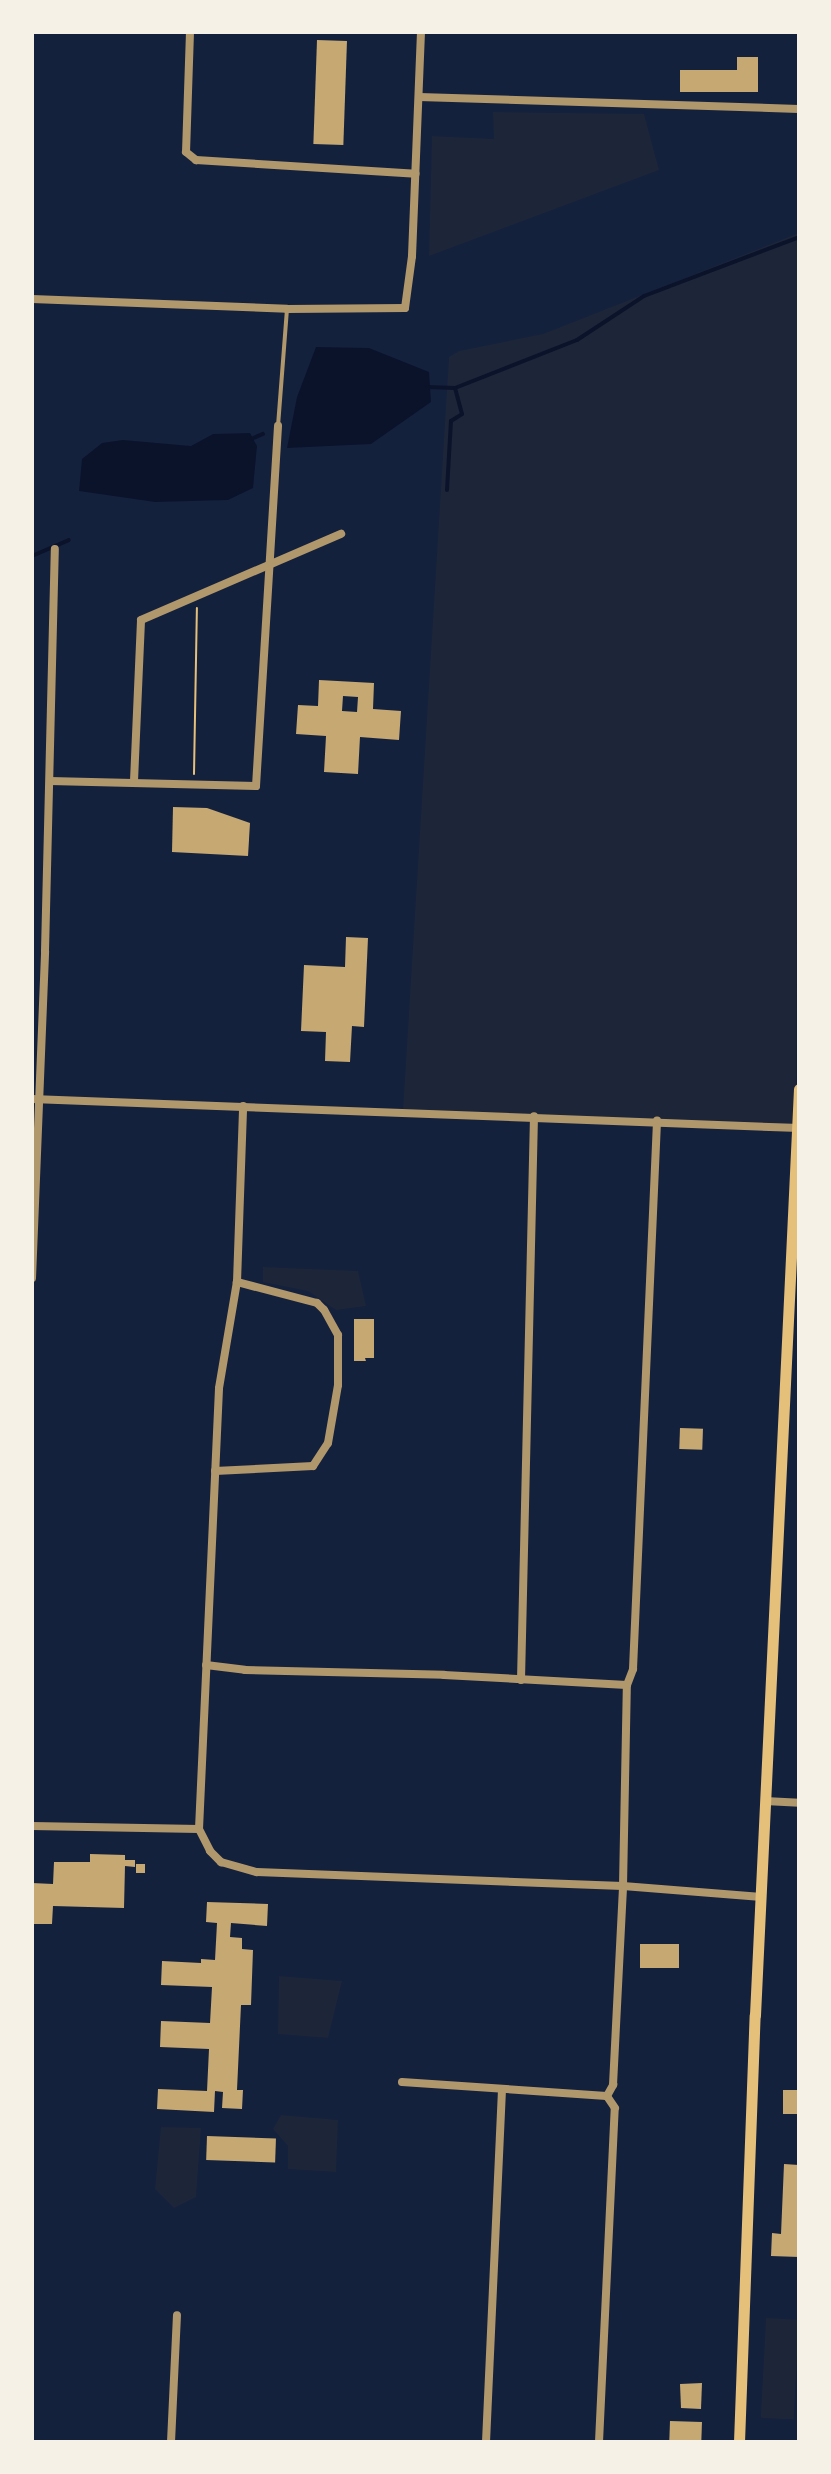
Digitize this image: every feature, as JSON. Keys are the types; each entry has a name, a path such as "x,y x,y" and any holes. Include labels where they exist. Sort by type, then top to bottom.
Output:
{"main road":[{"path":"739,2442 765,1801 799,1089"}],"street":[{"path":"190,32 186,152 196,160 416,174"},
{"path":"32,299 287,309 405,308 409,298 421,32"},
{"path":"419,97 799,109"},
{"path":"50,781 256,786 278,426"},
{"path":"134,781 141,620 341,534"},
{"path":"32,1278 55,549"},
{"path":"36,1099 798,1128"},
{"path":"243,1106 237,1282 219,1388 206,1665 199,1829 210,1851 221,1862 257,1872 623,1886 762,1897"},
{"path":"521,1680 534,1116"},
{"path":"607,2096 613,2085 623,1886 627,1685 633,1669 657,1121"},
{"path":"215,1471 313,1466 328,1443 339,1374 338,1335 317,1303 237,1282"},
{"path":"206,1665 245,1670 627,1685"},
{"path":"765,1801 799,1803"},
{"path":"32,1826 199,1829"},
{"path":"402,2082 607,2096"},
{"path":"486,2442 502,2089"},
{"path":"599,2442 615,2108 607,2096"},
{"path":"171,2442 177,2315"}],"lane":[{"path":"278,426 287,309"}],"path":[{"path":"194,783 197,595"}],"shaded area":[{"path":"493,112 644,114 659,170 429,256 432,136 494,139"},
{"path":"799,233 796,1127 403,1110 449,357 459,351 543,334"},
{"path":"316,347 369,348 429,372 431,402 371,444 287,448 297,397"},
{"path":"250,433 257,446 253,488 228,500 155,502 79,491 82,459 102,443 123,440 191,446 213,434"},
{"path":"263,1267 358,1271 366,1306 336,1310 308,1291 263,1282"},
{"path":"279,1976 342,1981 328,2038 278,2034"},
{"path":"281,2115 338,2120 336,2172 288,2169 288,2146 273,2129"},
{"path":"161,2127 201,2128 196,2197 174,2208 155,2189"},
{"path":"766,2318 799,2320 794,2420 761,2418"}],"building":[{"path":"317,40 347,41 343,145 313,144"},
{"path":"737,57 758,57 758,92 680,92 680,70 737,70"},
{"path":"319,680 374,683 373,709 401,711 399,740 360,737 358,774 324,772 326,736 296,734 298,705 318,706","holes":["343,696 358,697 357,712 342,711"]},
{"path":"173,807 207,808 250,823 248,856 172,852"},
{"path":"346,937 368,938 364,1027 352,1026 350,1062 325,1061 326,1032 301,1031 304,965 345,967"},
{"path":"354,1319 374,1319 374,1358 354,1361"},
{"path":"680,1428 703,1429 702,1450 679,1449"},
{"path":"90,1854 125,1855 125,1860 135,1860 135,1867 125,1866 124,1908 53,1906 52,1924 32,1924 32,1883 53,1884 54,1862 90,1862"},
{"path":"136,1864 145,1864 145,1873 136,1873"},
{"path":"207,1902 268,1904 267,1926 231,1923 230,1937 242,1938 242,1949 253,1950 251,2005 241,2005 237,2090 243,2090 242,2109 222,2108 223,2092 215,2091 214,2112 157,2109 158,2089 207,2091 209,2049 160,2047 161,2021 210,2023 212,1987 161,1985 162,1961 201,1963 201,1959 215,1960 217,1923 206,1922"},
{"path":"640,1944 679,1944 679,1968 640,1968"},
{"path":"783,2090 799,2090 799,2114 783,2114"},
{"path":"207,2136 276,2138 275,2162 206,2160"},
{"path":"784,2164 799,2165 799,2257 771,2256 772,2233 781,2234"},
{"path":"702,2383 701,2409 681,2408 680,2384"},
{"path":"670,2421 702,2422 701,2442 669,2442"}],"waterway":[{"path":"427,387 455,388 577,340 644,296 799,237"},
{"path":"447,490 451,421 462,414 455,388"},
{"path":"251,439 263,434"},
{"path":"32,556 69,540"}]}
